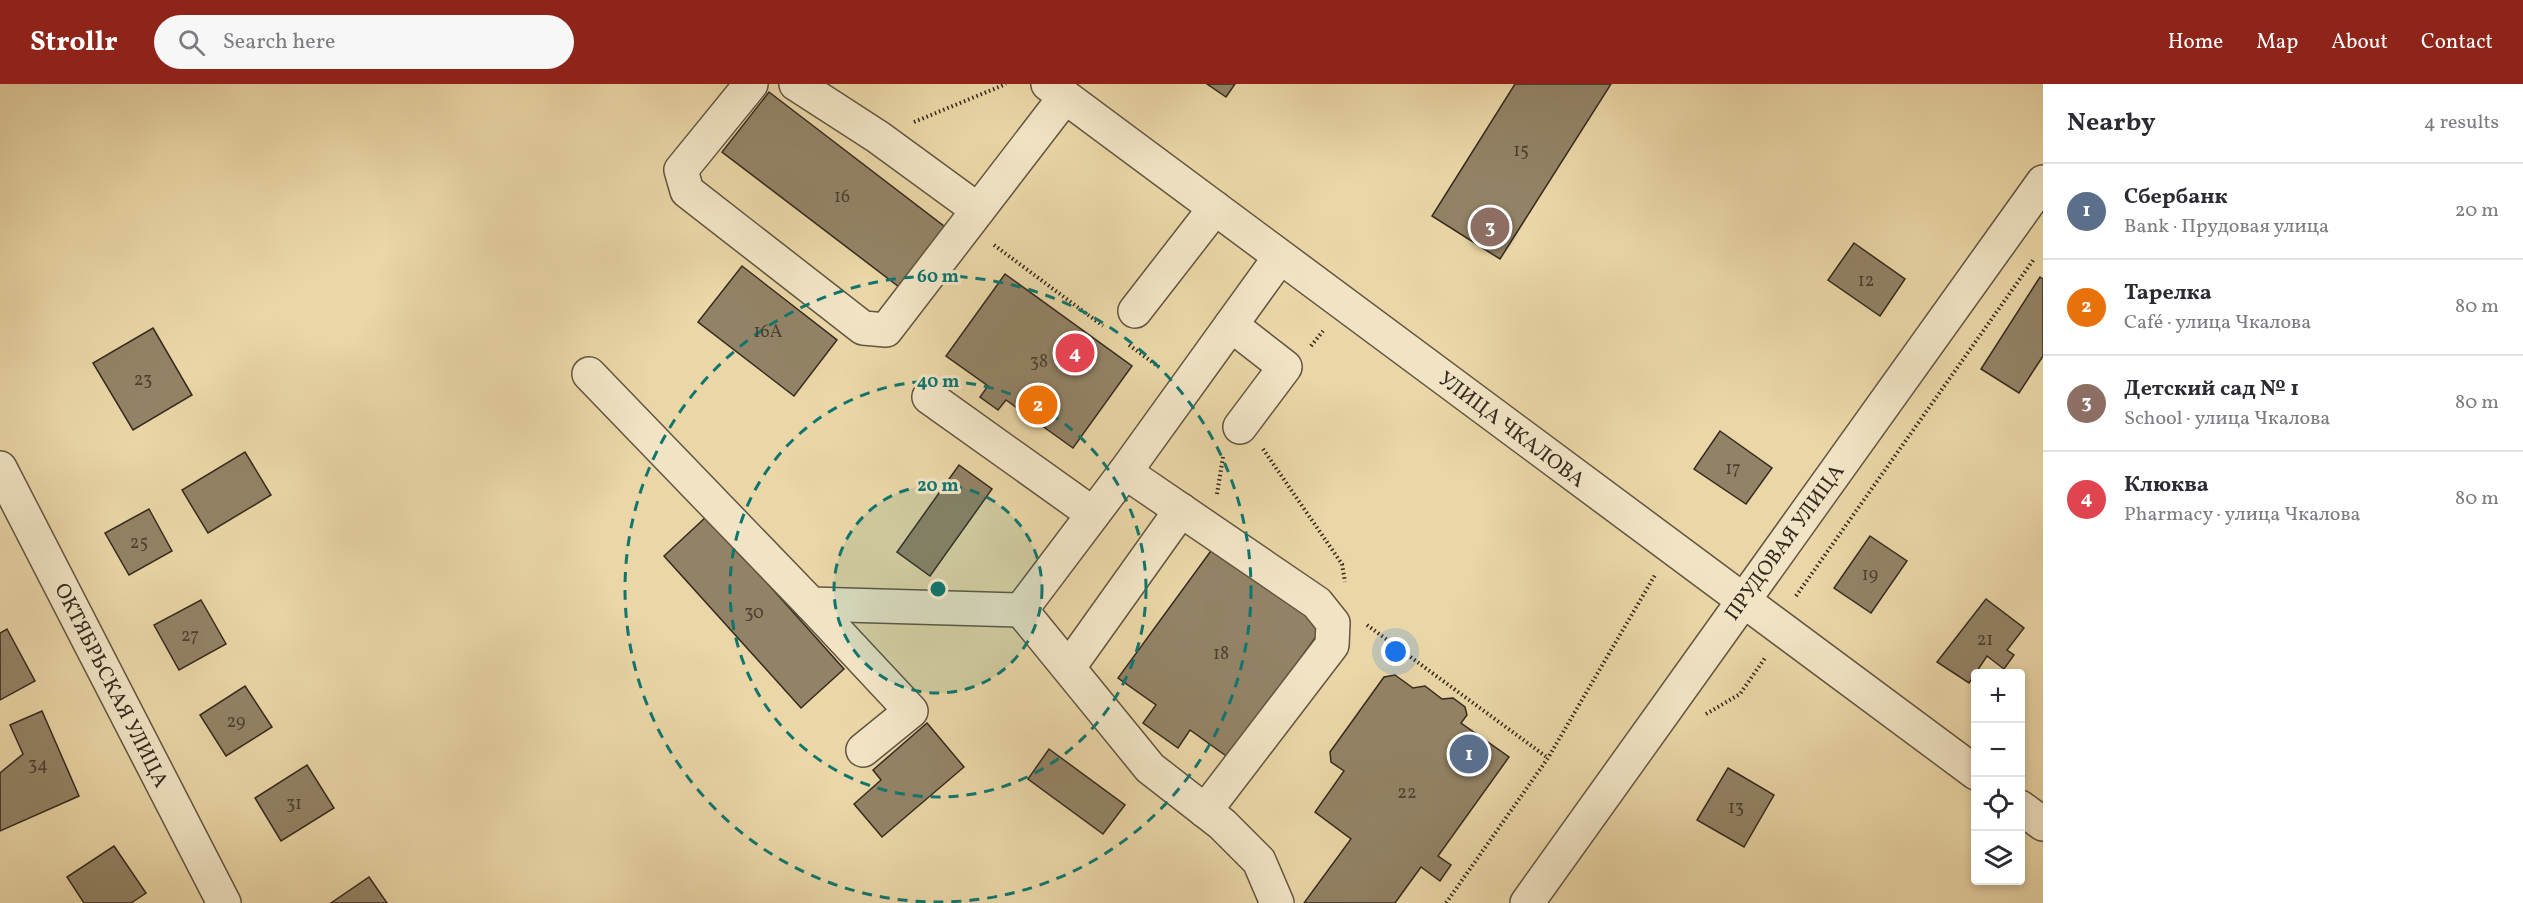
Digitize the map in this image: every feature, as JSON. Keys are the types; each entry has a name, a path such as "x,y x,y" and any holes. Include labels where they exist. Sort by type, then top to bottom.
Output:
{"street":[{"path":"751,84 681,170 687,191 863,328 886,330 972,217 1057,91"},
{"path":"796,84 878,137 972,217"},
{"name":"УЛИЦА ЧКАЛОВА","path":"1057,91 1971,769"},
{"name":"ПРУДОВАЯ УЛИЦА","path":"1527,903 2043,182"},
{"path":"1127,324 1215,208"},
{"path":"1021,610 1125,472 1280,257"},
{"path":"1231,325 1285,367 1240,427"},
{"path":"589,374 911,711 863,750"},
{"path":"929,397 1093,514"},
{"name":"ОКТЯБРЬСКАЯ УЛИЦА","path":"0,468 224,903"},
{"path":"1125,472 1341,617 1332,645 1205,811"},
{"path":"1069,668 1181,510"},
{"path":"811,604 1021,610 1150,768 1205,811 1259,861 1277,903"},
{"path":"2025,811 2043,824"}],"path":[{"path":"878,137 1006,84"},
{"path":"972,217 1110,331"},
{"path":"1701,717 1740,694 1784,631 1793,601 2036,255"},
{"path":"1127,324 1186,387"},
{"path":"1210,530 1224,448 1240,427 1256,438 1342,564 1341,617 1548,758"},
{"path":"1446,903 1548,758 1671,547"}],"building":[{"path":"1207,84 1235,84 1226,97"},
{"path":"1515,84 1611,84 1500,259 1432,216"},
{"path":"769,92 949,230 903,290 722,152"},
{"path":"1854,243 1905,279 1880,316 1828,280"},
{"path":"742,266 837,340 794,396 698,322"},
{"path":"1005,274 1132,366 1073,448 1006,400 998,410 980,397 988,386 946,356"},
{"path":"2040,277 2043,279 2043,356 2019,393 1981,369"},
{"path":"153,328 192,395 133,430 93,363"},
{"path":"1720,431 1772,468 1746,504 1694,469"},
{"path":"245,452 271,495 208,533 182,490"},
{"path":"959,465 992,489 930,576 897,552"},
{"path":"149,509 172,551 129,575 105,533"},
{"path":"707,516 844,669 801,708 664,556"},
{"path":"1870,536 1907,561 1871,613 1834,588"},
{"path":"1213,548 1323,627 1229,758 1190,730 1178,748 1143,723 1156,705 1118,678"},
{"path":"1986,599 2024,628 2007,650 2014,655 2004,669 1987,656 1978,669 1971,669 1969,683 1937,662"},
{"path":"201,600 226,644 179,670 154,625"},
{"path":"7,629 35,681 0,700 0,633"},
{"path":"1395,675 1413,688 1425,686 1442,699 1453,698 1465,707 1467,715 1461,723 1509,757 1438,856 1451,865 1440,881 1421,867 1395,903 1304,903 1351,839 1315,812 1344,771 1331,762 1330,752 1384,677"},
{"path":"245,686 272,727 226,756 200,715"},
{"path":"42,711 79,796 0,831 0,773 23,754 10,725"},
{"path":"927,723 964,767 882,837 854,804 881,780 873,770"},
{"path":"1049,749 1125,805 1103,834 1028,779"},
{"path":"307,765 334,808 281,841 255,798"},
{"path":"1728,768 1774,795 1744,847 1697,820"},
{"path":"114,846 146,893 131,903 84,903 67,877"},
{"path":"369,877 387,903 331,903"}],"place":[{"name":"Детский сад № 1","path":"1490,227"},
{"name":"Клюква","path":"1075,353"},
{"name":"Тарелка","path":"1038,405"},
{"name":"Сбербанк","path":"1469,754"}]}
